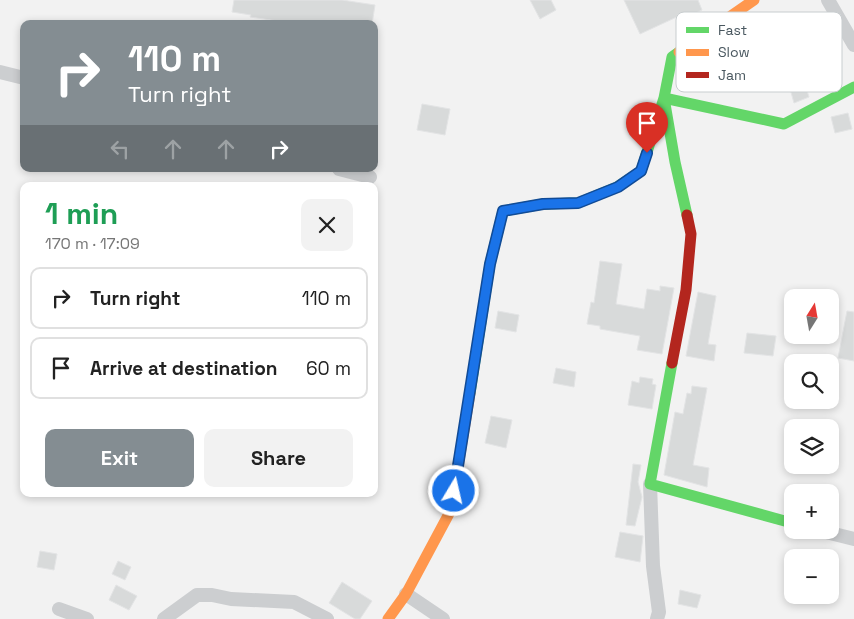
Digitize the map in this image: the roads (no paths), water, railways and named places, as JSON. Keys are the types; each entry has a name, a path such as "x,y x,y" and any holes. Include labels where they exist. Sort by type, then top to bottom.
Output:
{"street":[{"path":"737,12 754,0"},
{"path":"828,0 835,12"},
{"path":"842,24 854,44"},
{"path":"388,619 406,594 450,510 490,264 503,211 543,204 578,203 618,187 641,171 664,98 672,57 676,54"},
{"path":"0,72 20,77"},
{"path":"664,98 784,124 854,87"},
{"path":"657,619 659,612 654,566 650,484 686,290 691,234 675,162 664,98"},
{"path":"351,172 370,177"},
{"path":"650,484 784,522"},
{"path":"839,535 854,539"},
{"path":"406,594 443,619"},
{"path":"164,619 197,595 212,595 231,599 294,602 327,619"},
{"path":"59,609 87,619"}]}
